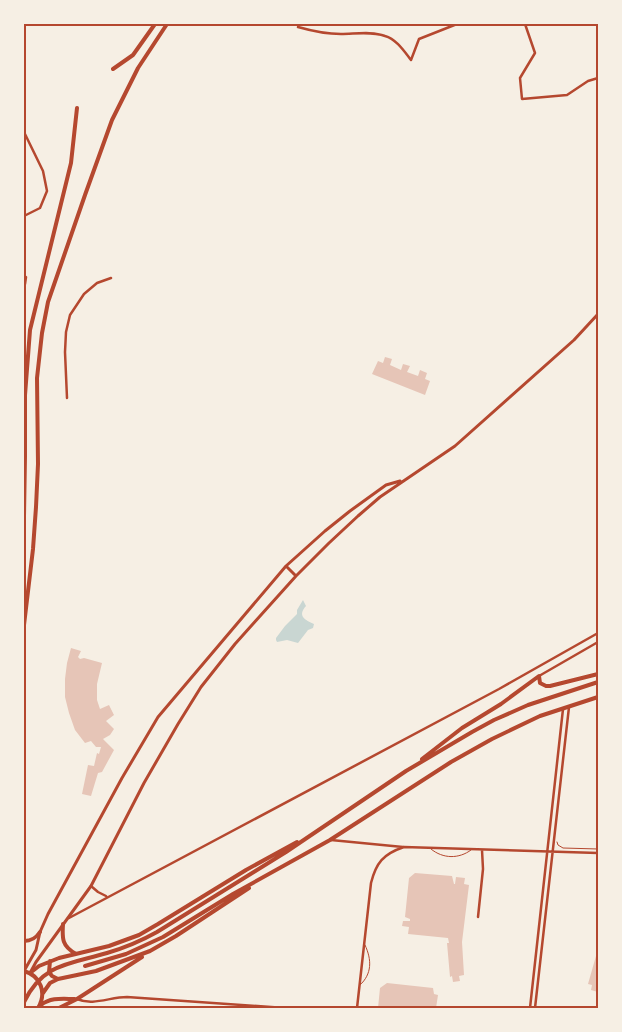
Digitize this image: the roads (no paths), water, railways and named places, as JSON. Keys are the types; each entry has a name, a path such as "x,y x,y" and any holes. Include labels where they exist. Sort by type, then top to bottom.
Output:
{"main road":[{"path":"113,69 133,55 155,24"},
{"path":"24,625 33,549 38,464 37,378 48,302 84,195 112,120 138,68 167,24"},
{"path":"24,516 25,395 30,330 71,163 77,108"},
{"path":"30,973 91,886 166,745 201,688 235,644 296,576 358,516 380,497 455,446 574,340 598,314"},
{"path":"43,993 38,980 30,973 24,971 36,950 40,932 117,786 158,717 286,566 325,531 378,490 386,485 404,480"},
{"path":"286,566 296,576"},
{"path":"406,771 462,728 501,704 539,676 542,685 550,686 598,674"},
{"path":"24,1002 33,987 52,969 116,950 146,938 286,852 406,771 466,735 494,720 541,700 598,682"},
{"path":"85,966 126,954 163,937 233,894 330,840 480,745 532,719 598,697"},
{"path":"30,973 50,961 117,943 147,931 246,870 319,830"},
{"path":"59,1008 77,999 270,874"},
{"path":"63,924 65,944 76,954"},
{"path":"24,941 30,941 40,932"},
{"path":"39,1008 43,993 50,983 58,979 96,971 150,951"},
{"path":"50,961 49,972 58,979"},
{"path":"39,1008 49,1000 77,999"}],"street":[{"path":"298,27 312,31 339,34 385,35 394,40 411,60 419,39 458,24"},
{"path":"525,24 535,53 520,78 522,100 567,95 588,81 598,78"},
{"path":"24,132 44,170 47,191 40,208 24,216"},
{"path":"24,276 26,277 24,284"},
{"path":"67,398 65,352 66,332 70,315 84,294 97,283 111,278"},
{"path":"68,918 499,689 598,633"},
{"path":"539,676 598,642"},
{"path":"535,1008 570,706"},
{"path":"530,1008 563,708"},
{"path":"330,840 404,847 598,853"},
{"path":"357,1008 370,883 374,869 382,859 394,850 404,847"},
{"path":"478,917 483,869 482,850"},
{"path":"91,886 107,896"},
{"path":"77,999 87,1003 113,997 126,997 286,1008"}],"lane":[{"path":"431,848 440,854 459,856 465,855 472,850"},
{"path":"360,985 368,976 370,960 370,955 364,944"}]}
